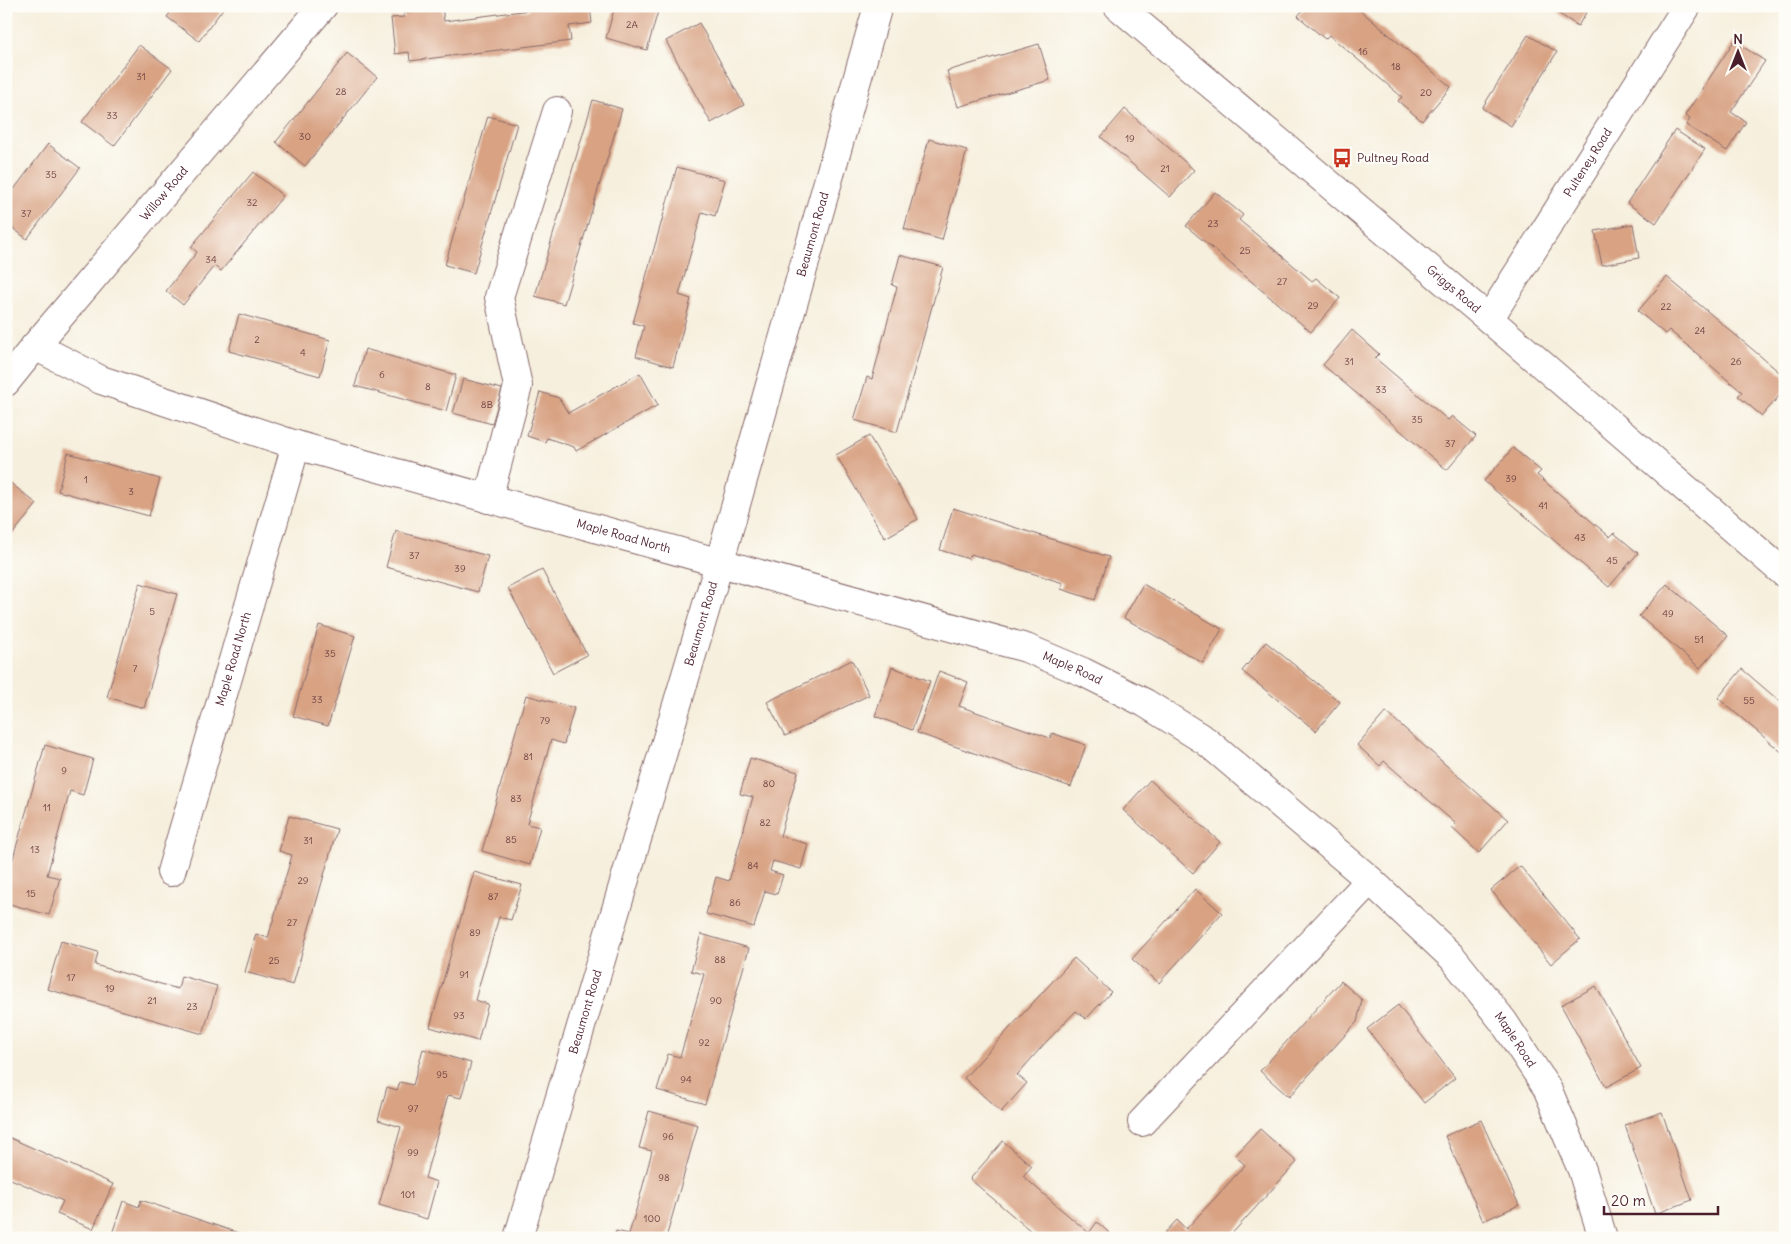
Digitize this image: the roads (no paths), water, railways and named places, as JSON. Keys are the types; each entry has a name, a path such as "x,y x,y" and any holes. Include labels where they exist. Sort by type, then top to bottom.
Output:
{"street":[{"name":"Willow Road","path":"6,382 323,6"},
{"name":"Griggs Road","path":"1118,6 1489,319 1785,574"},
{"name":"Pulteney Road","path":"1489,319 1686,6"},
{"name":"Beaumont Road","path":"518,1238 719,564 872,8"},
{"path":"488,499 518,386 499,297 557,111"},
{"name":"Maple Road North","path":"35,346 101,380 296,445 719,564"},
{"name":"Maple Road North","path":"171,872 296,445"},
{"name":"Maple Road","path":"719,564 1026,648 1083,672 1145,703 1206,742 1370,880 1452,957 1503,1021 1547,1088 1582,1170 1603,1238"},
{"path":"1142,1122 1370,880"}],"place":[{"name":"Pultney Road","path":"1342,158"}]}
